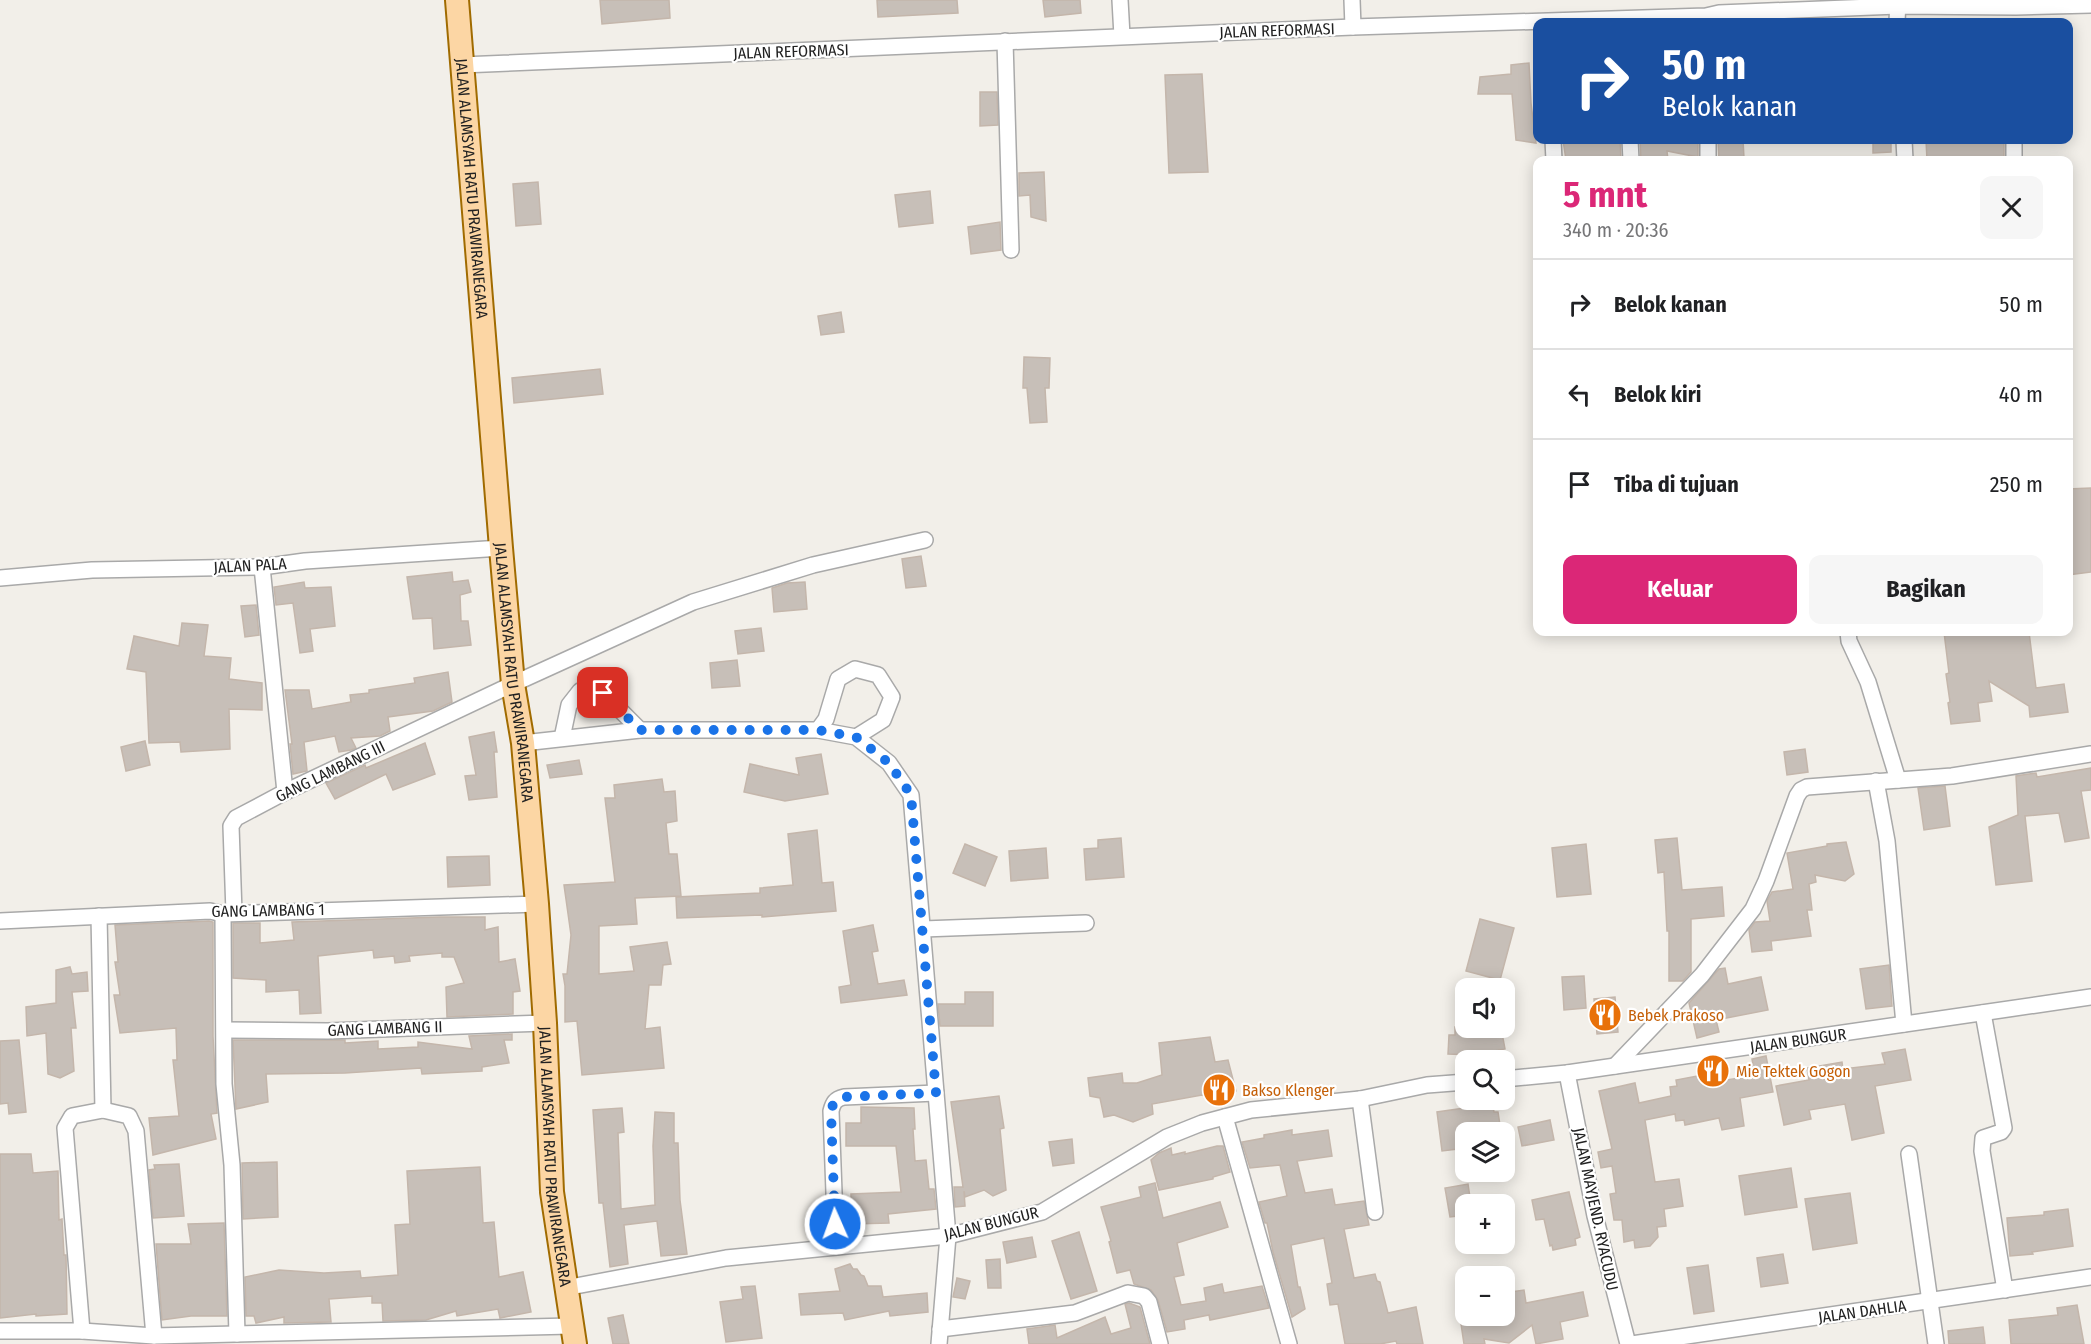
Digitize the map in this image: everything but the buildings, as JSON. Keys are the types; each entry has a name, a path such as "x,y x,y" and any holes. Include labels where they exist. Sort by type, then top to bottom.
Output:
{"main road":[{"name":"JALAN ALAMSYAH RATU PRAWIRANEGARA","path":"457,0 513,684 523,743 537,904 552,1192 573,1335"}],"street":[{"path":"1120,0 1122,36"},
{"path":"1352,0 1353,27"},
{"name":"JALAN REFORMASI","path":"1710,18 1719,13 1898,3 1975,4 2016,15 2091,4"},
{"path":"1897,18 1898,3"},
{"name":"JALAN REFORMASI","path":"462,65 1122,36 1533,22"},
{"path":"1005,41 1011,250"},
{"name":"GANG LAMBANG III","path":"229,914 232,823 236,818 285,792 513,684 693,602 813,565 926,540"},
{"name":"JALAN PALA","path":"0,578 92,570 262,567 305,561 501,548"},
{"path":"262,567 285,792"},
{"path":"1848,636 1868,682 1898,780"},
{"path":"818,730 826,719 838,679 855,669 878,675 892,697 883,720 856,737"},
{"path":"562,738 569,705 580,691 603,693 640,730"},
{"path":"523,743 640,730 818,730 856,737 889,763 911,795 948,1236 940,1337 1075,1313 1128,1293 1143,1296 1149,1302 1160,1344"},
{"path":"1615,1066 1702,975 1753,909 1801,790 1808,787 1952,776 2091,754"},
{"path":"1876,781 1887,842 1904,1024"},
{"name":"GANG LAMBANG 1","path":"0,921 210,911 229,914 537,904"},
{"path":"229,914 224,1084 232,1164 237,1334"},
{"path":"99,916 103,1110"},
{"path":"922,929 1086,923"},
{"name":"JALAN BUNGUR","path":"1515,1078 1567,1073 2091,997"},
{"path":"1983,1013 2004,1128 2001,1132 1984,1137 1982,1151 2005,1290"},
{"name":"GANG LAMBANG II","path":"225,1030 328,1030 545,1023"},
{"name":"JALAN MAYJEND. RYACUDU","path":"1567,1073 1594,1216 1628,1344"},
{"name":"JALAN BUNGUR","path":"566,1288 726,1258 948,1236 1042,1212 1167,1137 1202,1123 1251,1110 1360,1099 1427,1085 1455,1083"},
{"path":"836,1247 831,1111 833,1104 837,1099 844,1097 936,1093"},
{"path":"1360,1099 1375,1212"},
{"path":"82,1331 65,1128 72,1116 103,1110 129,1116 136,1131 154,1336"},
{"path":"1225,1117 1288,1344"},
{"path":"1909,1154 1936,1344"},
{"name":"JALAN DAHLIA","path":"1632,1344 2091,1277"},
{"path":"0,1331 82,1331 154,1336 237,1334 573,1335"}],"place":[{"name":"Bebek Prakoso","path":"1605,1015"},
{"name":"Mie Tektek Gogon","path":"1713,1071"},
{"name":"Bakso Klenger","path":"1219,1090"}],"route":[{"path":"603,693 640,730 818,730 856,737 889,763 911,795 936,1093 844,1097 837,1099 833,1104 831,1111 835,1224"}]}
